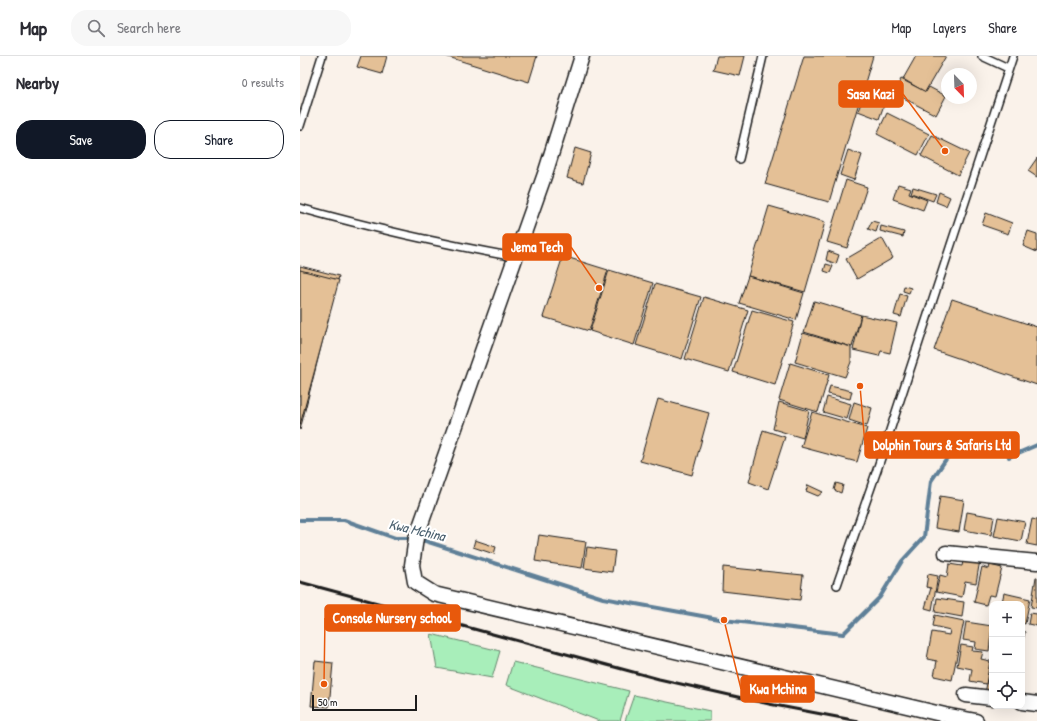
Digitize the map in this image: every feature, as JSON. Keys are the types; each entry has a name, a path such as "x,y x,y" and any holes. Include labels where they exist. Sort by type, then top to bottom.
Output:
{"street":[{"path":"582,56 546,171 416,538 412,565 415,582 434,594 945,715 976,721"},
{"path":"946,553 1037,562"},
{"path":"966,695 989,698"},
{"path":"1025,702 1037,704"}],"lane":[{"path":"300,126 322,56"},
{"path":"739,159 763,56"},
{"path":"982,56 1008,68"},
{"path":"837,585 1013,56"},
{"path":"300,208 348,221 471,249 515,257"}],"green space":[{"path":"431,634 500,651 492,678 437,668"},
{"path":"513,662 629,691 620,721 599,721 506,685"},
{"path":"634,695 710,711 710,721 625,721"}],"building":[{"path":"361,56 387,56 382,74 357,67"},
{"path":"445,56 537,56 529,82"},
{"path":"717,56 745,56 740,76 713,70"},
{"path":"804,56 873,56 829,202 765,184"},
{"path":"916,56 946,56 925,92 903,79"},
{"path":"901,79 926,92 929,87 941,93 942,104 936,115 894,93"},
{"path":"864,95 885,102 879,119 858,111"},
{"path":"887,113 929,134 918,155 877,134"},
{"path":"932,135 969,153 958,175 921,156"},
{"path":"575,148 591,153 583,183 567,178"},
{"path":"848,150 862,155 854,180 840,175"},
{"path":"1037,158 1037,177 1028,171"},
{"path":"846,180 867,187 847,248 827,242"},
{"path":"898,184 911,188 909,193 927,200 923,210 893,199"},
{"path":"913,187 936,194 933,201 911,193"},
{"path":"939,192 950,197 946,206 936,202"},
{"path":"769,206 825,222 805,292 748,276"},
{"path":"986,213 1012,223 1008,234 982,225"},
{"path":"872,221 879,223 876,232 868,229"},
{"path":"881,226 904,232 903,237 880,231"},
{"path":"1028,231 1037,234 1037,252 1023,246"},
{"path":"882,238 893,258 857,279 846,259"},
{"path":"828,251 839,255 836,264 826,260"},
{"path":"563,256 608,270 589,331 543,317"},
{"path":"826,264 833,266 830,273 824,271"},
{"path":"300,266 339,276 300,430"},
{"path":"300,270 339,280 300,425"},
{"path":"609,270 653,283 634,345 590,331"},
{"path":"748,276 804,293 796,320 739,303"},
{"path":"655,284 701,297 682,359 636,345"},
{"path":"904,286 911,288 909,293 903,291"},
{"path":"900,294 907,296 901,317 894,315"},
{"path":"704,297 748,310 729,372 685,359"},
{"path":"952,299 1037,327 1037,385 934,350"},
{"path":"814,301 861,315 852,347 804,332"},
{"path":"752,310 794,322 775,385 733,372"},
{"path":"861,315 897,323 890,353 881,351 879,356 853,350"},
{"path":"803,333 851,347 851,362 845,377 795,362"},
{"path":"790,363 829,375 818,412 779,400"},
{"path":"830,386 852,391 850,399 828,394"},
{"path":"827,397 851,404 847,419 823,412"},
{"path":"658,399 709,413 692,475 640,461"},
{"path":"779,402 809,411 803,438 773,429"},
{"path":"854,402 872,408 867,426 849,420"},
{"path":"812,412 867,428 857,462 801,447"},
{"path":"763,430 785,437 768,489 749,482"},
{"path":"836,483 843,485 841,493 834,490"},
{"path":"808,485 823,492 818,496 806,491"},
{"path":"940,496 964,500 959,532 935,528"},
{"path":"967,512 994,517 991,535 964,530"},
{"path":"998,517 1025,522 1021,541 994,536"},
{"path":"1032,519 1037,520 1037,546 1027,544"},
{"path":"539,535 586,542 582,568 535,561"},
{"path":"475,540 496,547 494,554 473,547"},
{"path":"587,547 615,551 612,572 584,568"},
{"path":"964,556 980,560 976,583 965,581 962,597 936,592 940,575 947,577 949,564 962,566"},
{"path":"990,565 1002,568 995,596 989,595 986,605 974,602 982,567 989,569"},
{"path":"723,567 803,575 800,600 722,591"},
{"path":"928,574 938,576 932,610 925,608 931,588 926,587"},
{"path":"1037,577 1037,608 1031,607"},
{"path":"1004,593 1030,599 1025,624 1025,601 1002,601"},
{"path":"937,598 964,602 962,617 935,612"},
{"path":"1030,613 1037,614 1037,626 1028,624"},
{"path":"935,615 964,621 952,680 934,676 937,661 927,659 932,632 949,635 950,630 933,626"},
{"path":"966,622 989,626 989,651 975,649 976,642 963,640"},
{"path":"961,645 973,647 972,651 983,652 981,659 989,661 986,684 970,681 972,669 957,666"},
{"path":"315,661 333,663 329,707 311,706"},
{"path":"989,674 989,694 985,693"}],"waterway":[{"name":"Kwa Mchina","path":"300,520 344,520 395,538 416,538 603,598 724,620 843,634 880,597 902,561 924,537 931,481 955,446 987,436 1005,439 1009,457 1037,445"}],"railway":[{"path":"300,582 659,679 769,704 858,721"}],"place":[{"name":"Sasa Kazi","path":"945,151"},
{"name":"Jema Tech","path":"599,288"},
{"name":"Dolphin Tours & Safaris Ltd","path":"860,386"},
{"name":"Kwa Mchina","path":"724,620"},
{"name":"Console Nursery school","path":"324,684"}]}
